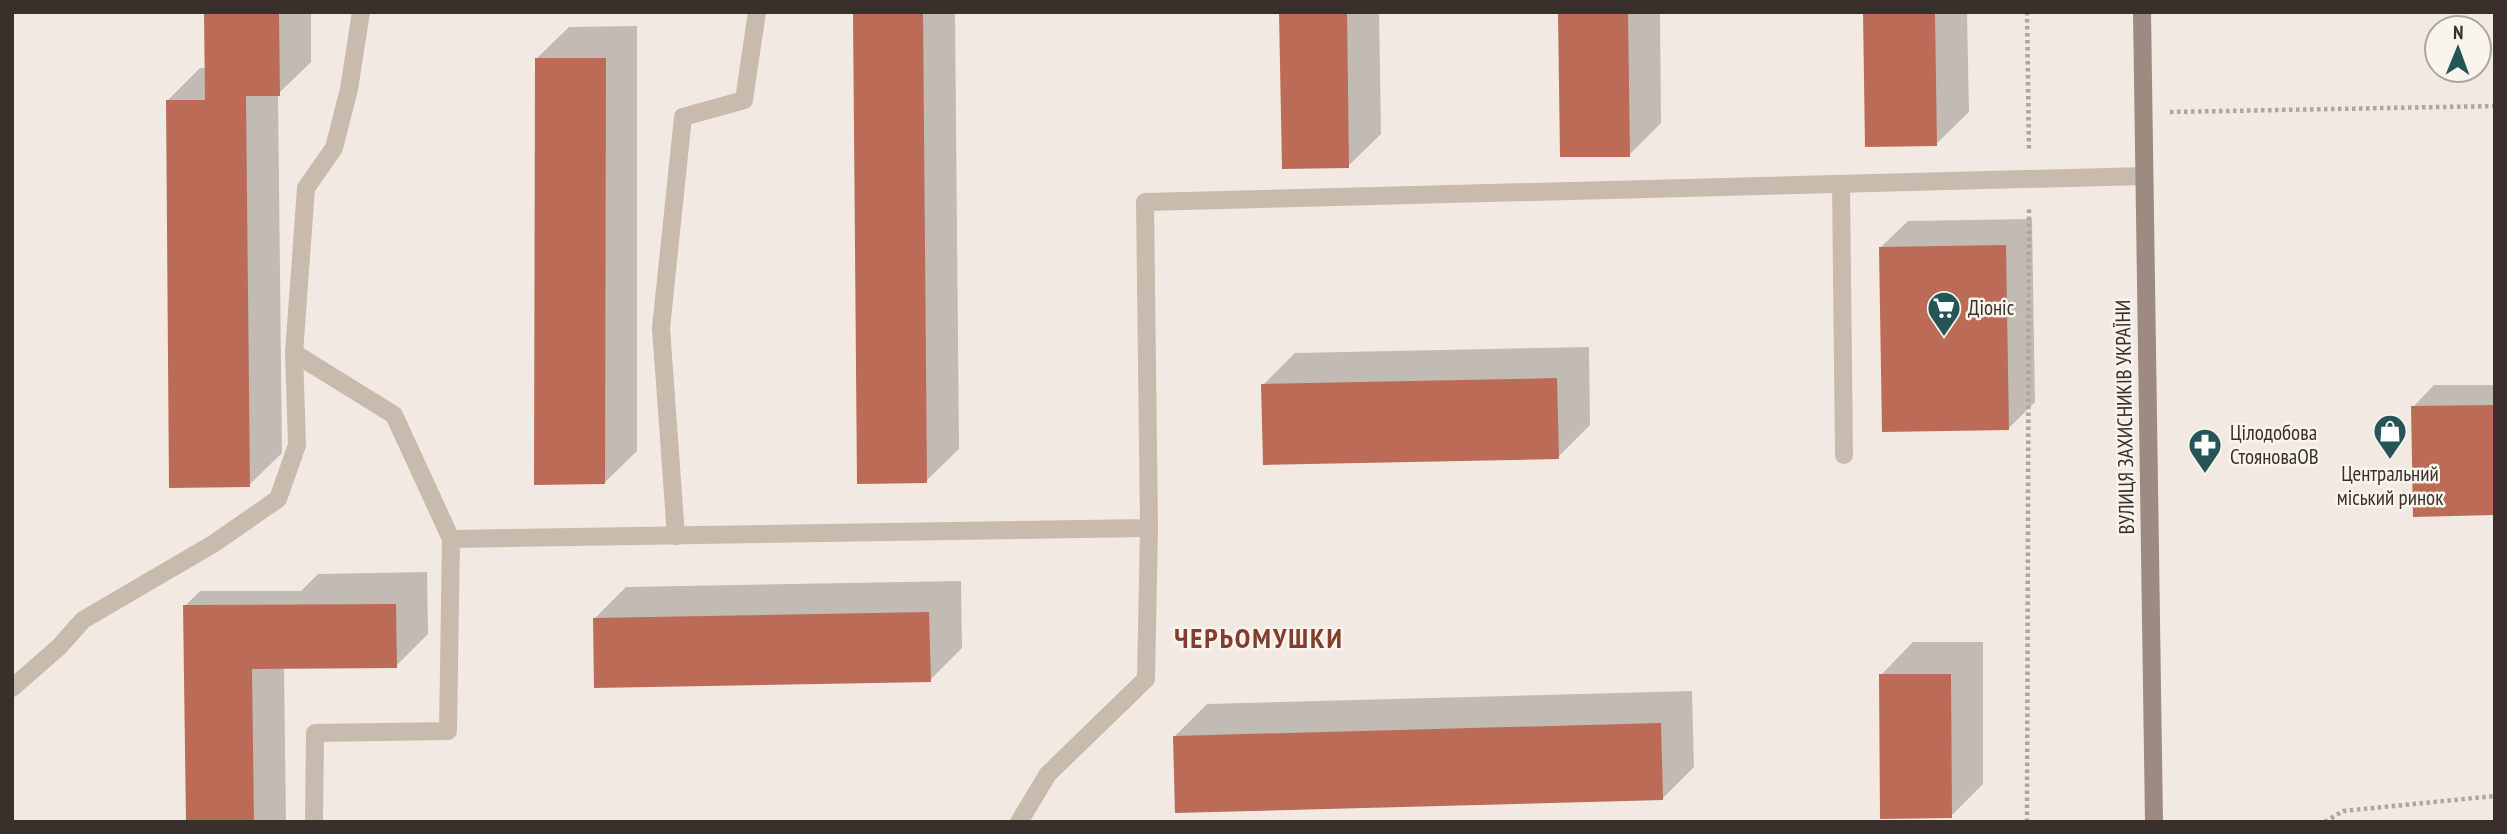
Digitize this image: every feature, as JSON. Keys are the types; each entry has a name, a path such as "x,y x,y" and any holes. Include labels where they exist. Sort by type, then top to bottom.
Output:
{"main road":[{"name":"ВУЛИЦЯ ЗАХИСНИКІВ УКРАЇНИ","path":"2143,12 2154,822"}],"lane":[{"path":"12,688 59,647 83,620 213,544 278,499 297,445 294,353 306,188 334,148 349,89 361,12"},
{"path":"677,536 661,328 683,117 744,100 757,12"},
{"path":"1019,822 1048,774 1146,679 1149,528 1146,202 2144,176"},
{"path":"1841,185 1844,455"},
{"path":"294,353 394,415 451,539 448,731 315,733 314,822"},
{"path":"451,539 1149,528"}],"path":[{"path":"2027,12 2027,822"},
{"path":"2144,112 2495,106"},
{"path":"2325,822 2343,811 2495,796"}],"building":[{"path":"204,12 279,12 280,96 246,96 250,487 169,488 166,100 205,100"},
{"path":"853,12 923,12 927,483 857,484"},
{"path":"1279,12 1347,12 1349,168 1282,169"},
{"path":"1558,12 1628,12 1630,157 1560,157"},
{"path":"1863,12 1935,12 1937,146 1865,147"},
{"path":"535,58 606,58 605,484 534,485"},
{"name":"Діоніс","path":"2006,245 2009,430 1882,432 1879,247"},
{"path":"1557,378 1559,459 1263,465 1261,384"},
{"path":"2495,405 2495,515 2413,517 2411,406"},
{"path":"396,604 397,668 252,669 254,822 186,822 183,605"},
{"path":"929,612 931,682 594,688 593,618"},
{"path":"1879,674 1951,674 1952,818 1880,819"},
{"path":"1661,723 1663,800 1175,813 1173,736"}],"place":[{"name":"Діоніс","path":"1944,338"},
{"name":"Центральний міський ринок","path":"2390,461"},
{"name":"Цілодобова СтояноваОВ","path":"2205,475"}],"district":[{"name":"ЧЕРЬОМУШКИ","path":"1259,638"}]}
